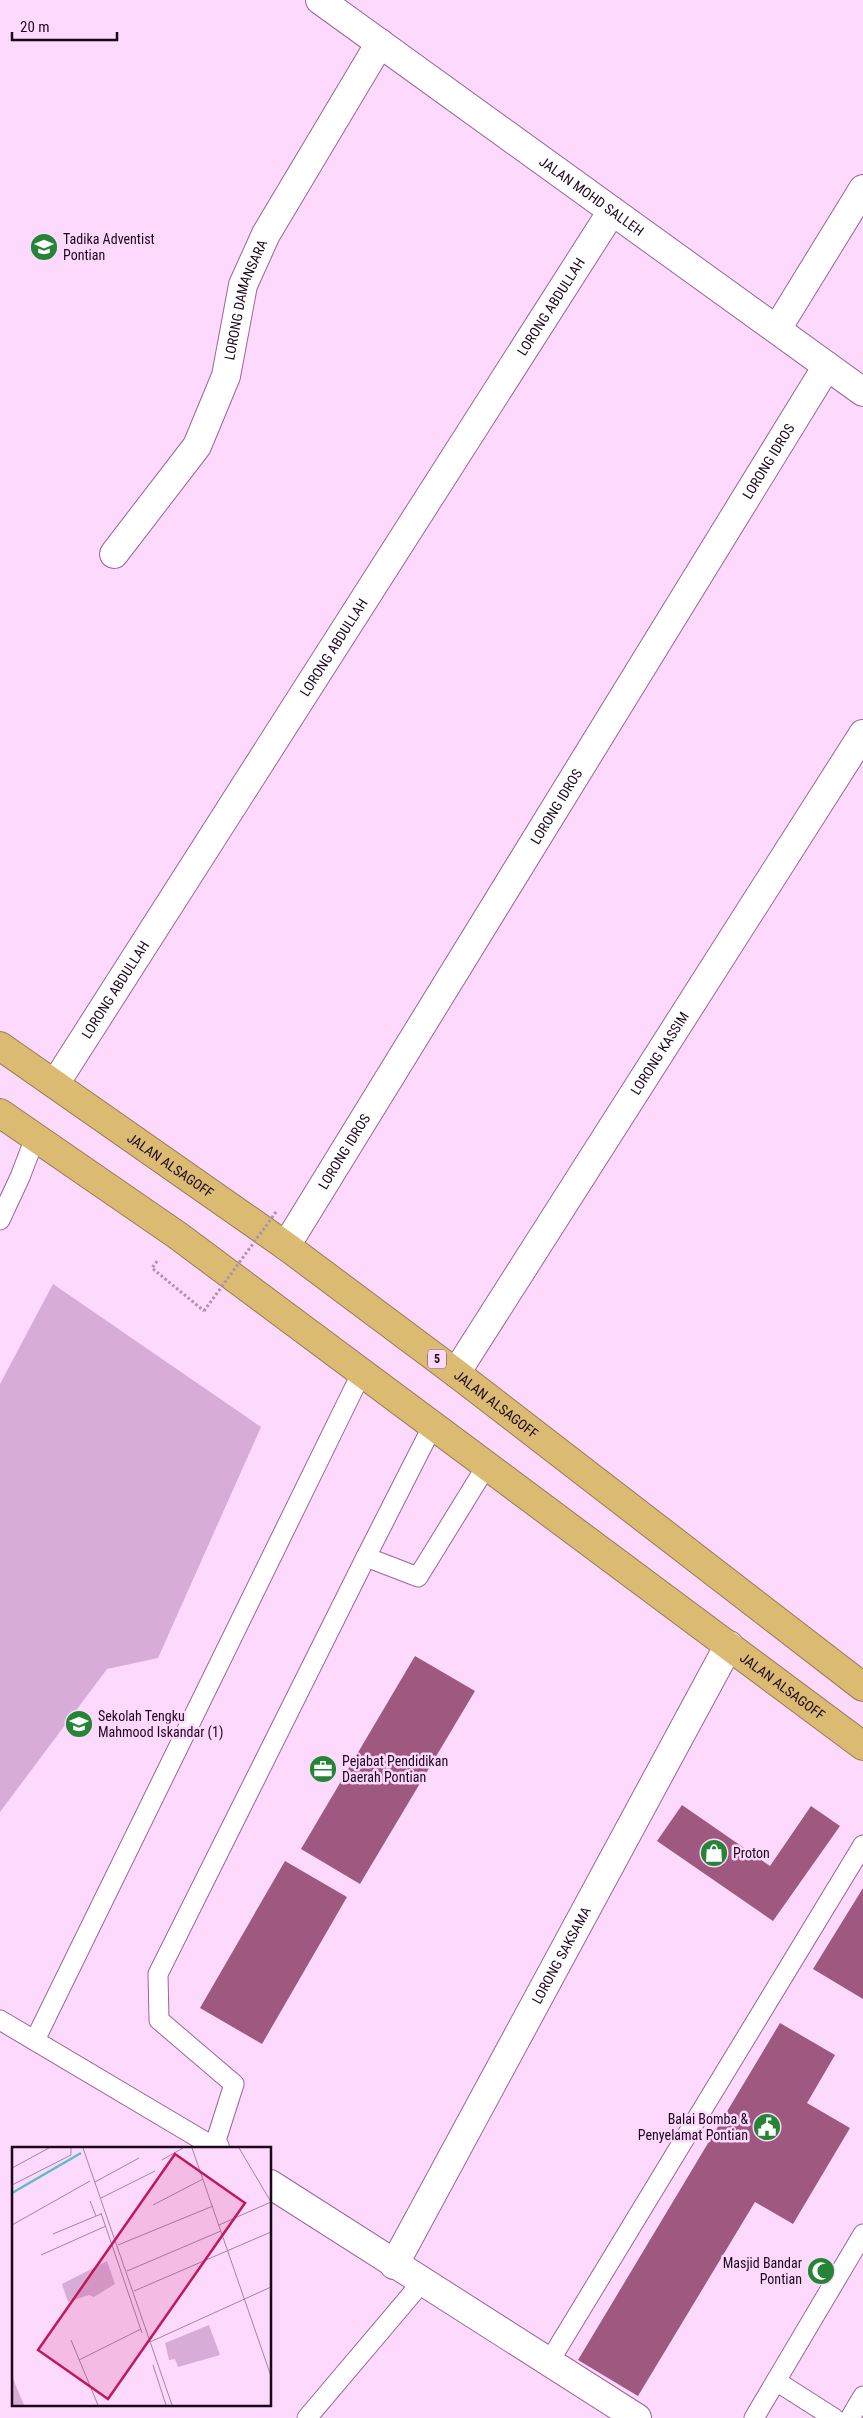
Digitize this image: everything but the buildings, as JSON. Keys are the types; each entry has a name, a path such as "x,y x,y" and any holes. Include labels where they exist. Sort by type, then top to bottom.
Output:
{"highway":[{"name":"JALAN ALSAGOFF","path":"0,1046 286,1246 456,1373 863,1687"},
{"name":"JALAN ALSAGOFF","path":"0,1113 177,1235 863,1746"}],"street":[{"name":"JALAN MOHD SALLEH","path":"320,0 863,392"},
{"name":"LORONG DAMANSARA","path":"114,554 197,446 226,376 243,285 262,243 380,44"},
{"path":"777,329 863,189"},
{"name":"LORONG ABDULLAH","path":"55,1084 612,211"},
{"name":"LORONG IDROS","path":"286,1246 827,366"},
{"name":"LORONG KASSIM","path":"456,1373 863,734"},
{"name":"LORONG SAKSAMA","path":"394,2265 729,1645"},
{"path":"271,2185 394,2265 637,2418"}],"lane":[{"path":"0,1220 20,1177 35,1138"},
{"path":"34,2040 362,1372"},
{"path":"215,2147 234,2084 159,2020 158,1974 433,1425"},
{"path":"366,1557 418,1577 486,1465"},
{"path":"549,2362 863,1845"},
{"path":"0,2020 213,2147"},
{"path":"754,2418 863,2234"},
{"path":"307,2418 422,2282"},
{"path":"776,2381 834,2418"},
{"path":"850,2418 863,2396"}],"path":[{"path":"152,1268 204,1311 276,1212"}],"shaded area":[{"path":"53,1284 261,1427 158,1658 107,1669 0,1812 0,1384"}],"place":[{"name":"Tadika Adventist Pontian","path":"44,247"},
{"name":"Sekolah Tengku Mahmood Iskandar (1)","path":"79,1724"},
{"name":"Pejabat Pendidikan Daerah Pontian","path":"323,1769"},
{"name":"Proton","path":"714,1853"},
{"name":"Balai Bomba & Penyelamat Pontian","path":"767,2127"},
{"name":"Masjid Bandar Pontian","path":"821,2271"}]}
